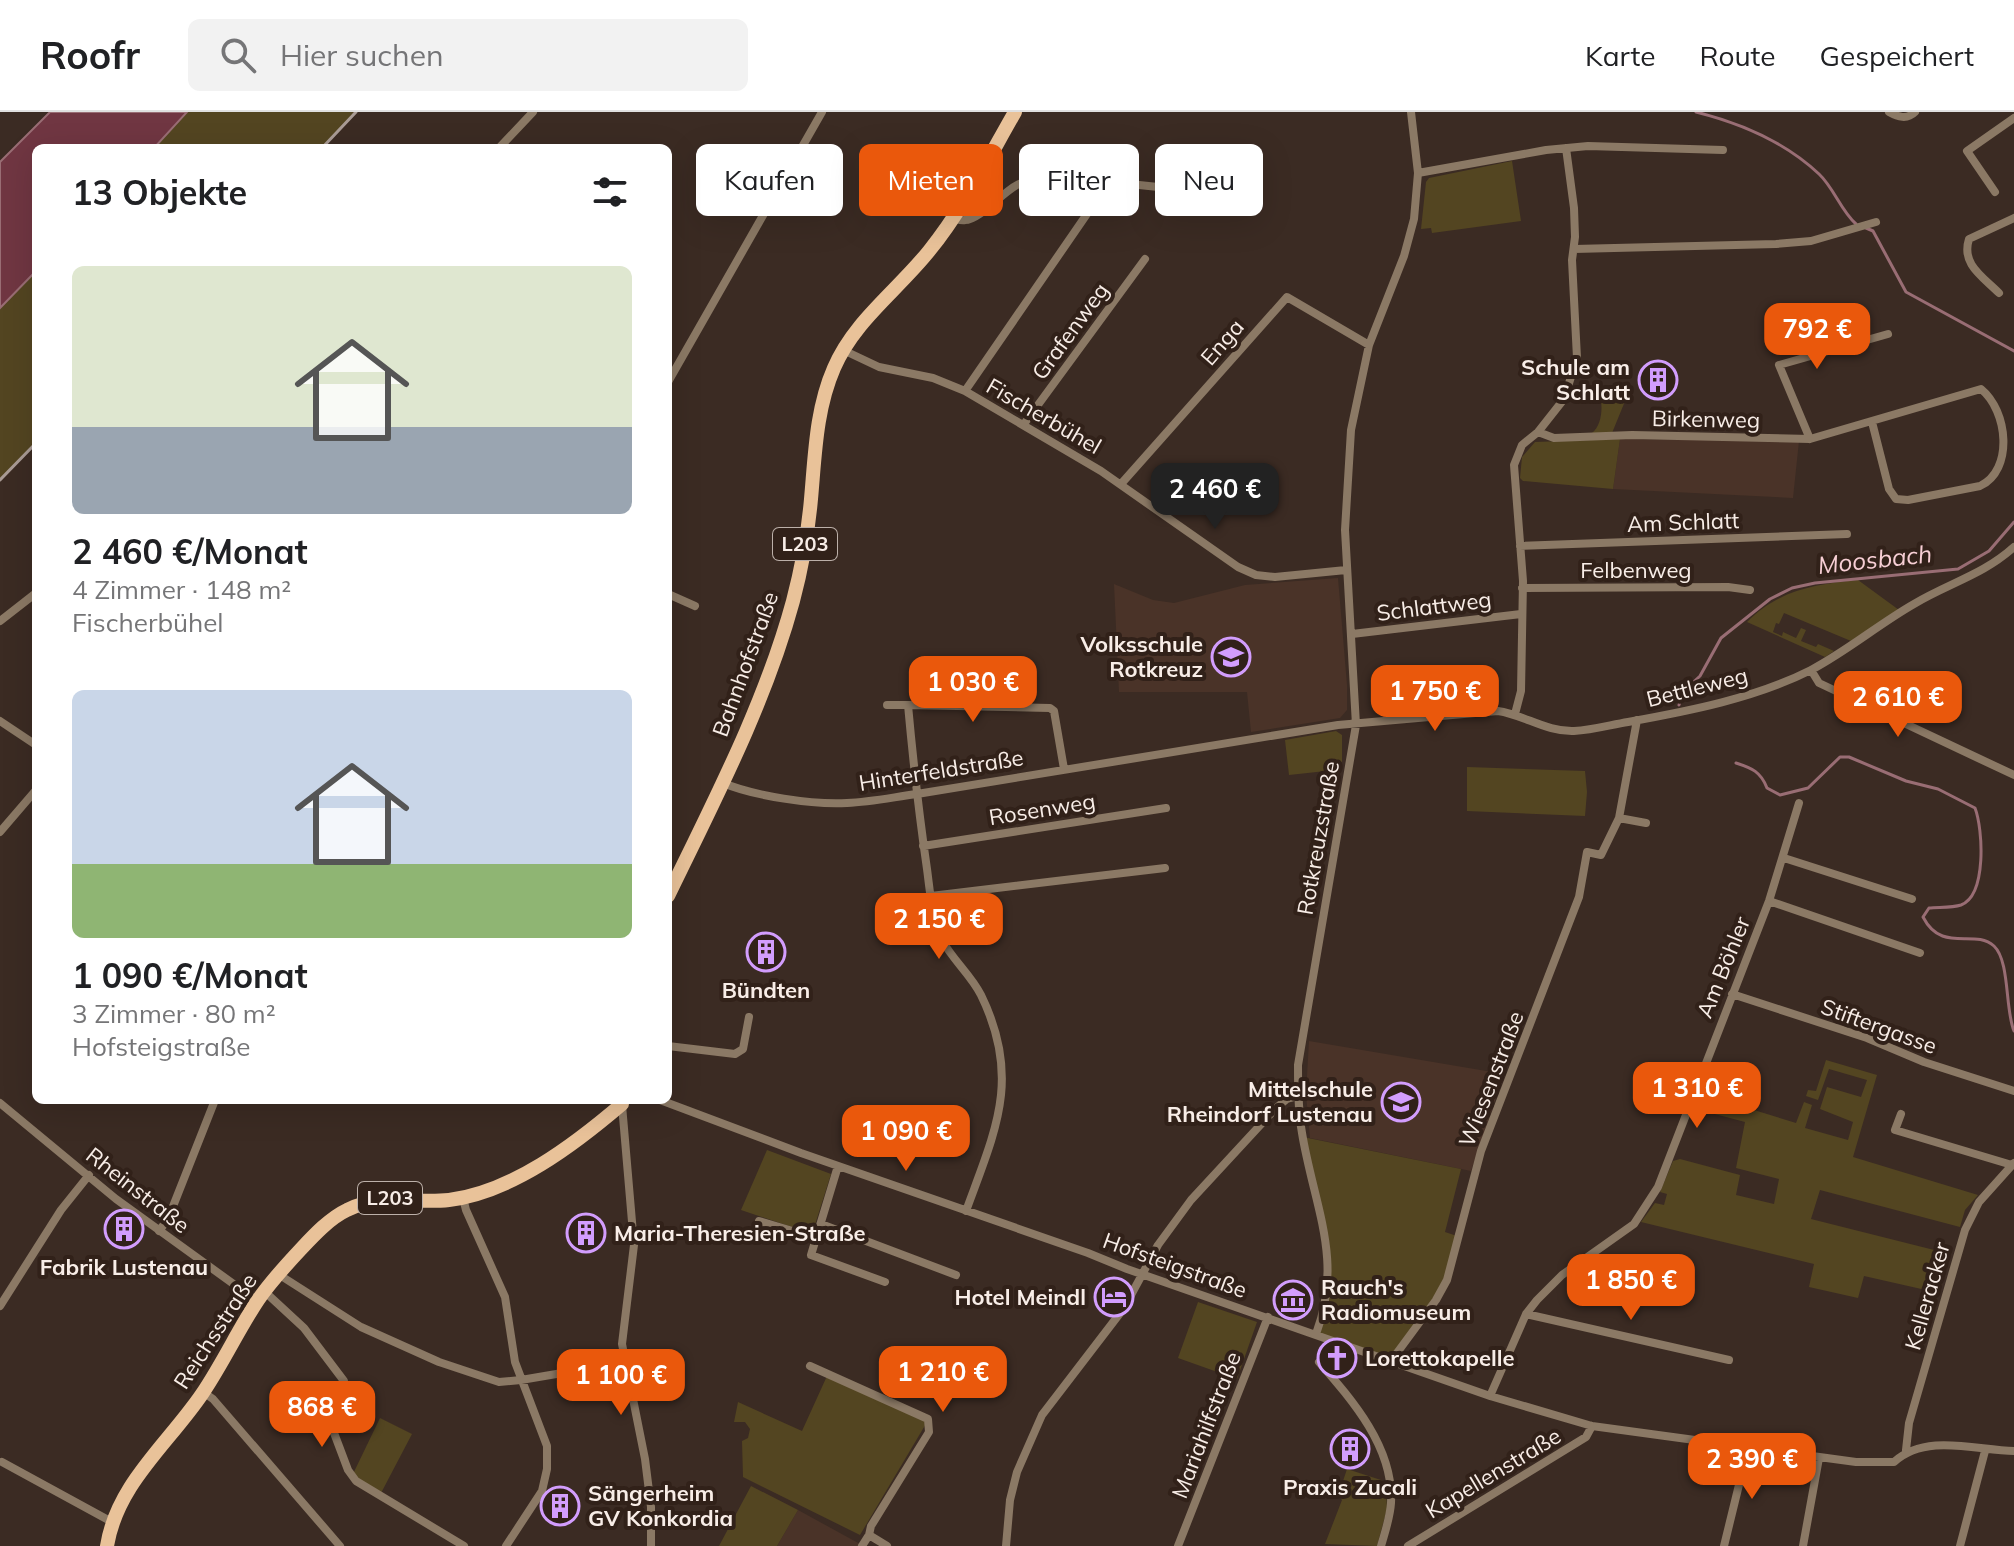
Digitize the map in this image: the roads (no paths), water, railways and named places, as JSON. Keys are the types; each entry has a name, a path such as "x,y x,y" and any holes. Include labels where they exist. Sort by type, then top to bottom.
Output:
{"main road":[{"name":"Bahnhofstraße","path":"672,888 723,783 767,678 794,600 806,539 819,418 829,379 843,350 864,321 915,268 953,218 1015,112"},
{"name":"Reichsstraße","path":"107,1546 112,1522 131,1483 203,1392 260,1296 311,1238 349,1209 370,1201 388,1198 444,1200 488,1192 529,1171 619,1104"}],"street":[{"path":"503,144 533,112"},
{"path":"672,375 822,112"},
{"name":"Rotkreuzstraße","path":"1316,1334 1328,1294 1328,1261 1302,1134 1298,1096 1303,1030 1356,725 1345,508 1355,402 1369,345 1410,238 1418,173 1411,112"},
{"path":"1889,112 1898,117 1915,112"},
{"path":"1995,192 1967,151 2014,118"},
{"path":"1418,173 1566,148 1598,146 1723,150"},
{"path":"1515,714 1521,691 1522,588 1514,465 1522,445 1538,432 1564,399 1577,358 1572,260 1574,208 1566,148"},
{"path":"953,218 974,218 1019,184"},
{"path":"965,391 1086,216"},
{"path":"1999,293 1967,260 1965,249 1969,239 2014,218"},
{"path":"1574,249 1811,241 1876,222"},
{"name":"Grafenweg","path":"1024,424 1145,259"},
{"name":"Enga","path":"1121,484 1287,297 1369,345"},
{"path":"1810,439 1779,365 1888,334"},
{"name":"Fischerbühel","path":"843,350 879,367 933,378 965,391 1121,484 1230,561 1256,575 1275,577 1346,570"},
{"name":"Birkenweg","path":"1538,432 1554,438 1632,435 1810,439 1981,389 1994,399 2002,425 2004,451 2000,467 1991,481 1980,486 1908,500 1896,499 1889,489 1872,422"},
{"name":"Am Schlatt","path":"1520,546 1847,534"},
{"name":"Bettleweg","path":"1356,725 1498,711 1515,714 1551,729 1595,729 1735,697 1811,670 1910,605 1945,586 1970,578 2014,547"},
{"name":"Felbenweg","path":"1522,588 1728,587 1750,590"},
{"path":"0,621 32,596"},
{"path":"672,596 695,606"},
{"name":"Schlattweg","path":"1352,634 1521,614"},
{"path":"1811,670 1819,683 2014,775"},
{"path":"887,705 1050,708 1054,711 1064,769"},
{"path":"908,705 931,896 942,939 980,992 995,1034 1000,1067 1002,1088 998,1124 966,1211"},
{"name":"Wiesenstraße","path":"1391,1361 1447,1280 1481,1151 1579,897 1587,852 1601,855 1619,818 1637,720"},
{"path":"0,721 32,742"},
{"name":"Hinterfeldstraße","path":"723,783 754,793 815,802 848,803 1338,725 1356,725"},
{"path":"0,832 32,795"},
{"name":"Am Böhler","path":"1490,1396 1526,1314 1549,1287 1634,1224 1649,1205 1769,901 1799,803"},
{"name":"Rosenweg","path":"923,846 1166,808"},
{"path":"1619,818 1646,823"},
{"path":"1784,858 1912,899"},
{"path":"931,896 1165,868"},
{"name":"Am Böhler","path":"1769,901 1920,953"},
{"name":"Stiftergasse","path":"1732,994 2014,1091"},
{"path":"672,1046 735,1054 743,1049 749,1017"},
{"path":"1006,1546 1010,1500 1034,1429 1124,1308 1158,1245 1219,1167 1280,1104 1298,1096"},
{"name":"Rheinstraße","path":"0,1103 159,1231 304,1328 344,1381 344,1388 329,1407 328,1417 348,1470 356,1481 464,1546"},
{"path":"159,1231 168,1219 213,1104"},
{"path":"622,1104 634,1245 623,1331 626,1370 645,1459 651,1507 651,1546"},
{"name":"Hofsteigstraße","path":"671,1104 1490,1396 1592,1426 1819,1458 1887,1463 1894,1462 1906,1450 1952,1445 1985,1451 2014,1451"},
{"name":"Kelleracker","path":"1901,1114 1895,1130 2013,1164 1979,1202 1965,1230 1909,1423 1906,1450"},
{"path":"838,1166 811,1255 885,1282"},
{"path":"0,1306 61,1210 89,1175"},
{"path":"463,1198 505,1297 515,1362 547,1446 547,1469 542,1491 506,1546"},
{"path":"759,1221 816,1238"},
{"path":"821,1224 956,1275"},
{"path":"278,1274 361,1327 439,1362 499,1382 574,1371 626,1370"},
{"path":"1526,1314 1729,1360"},
{"name":"Mariahilfstraße","path":"1178,1546 1268,1317"},
{"name":"Kapellenstraße","path":"1319,1362 1359,1412 1384,1461 1391,1501 1381,1546"},
{"path":"810,1366 928,1419 930,1424 929,1432 862,1546"},
{"path":"203,1392 213,1399 340,1546"},
{"name":"Kapellenstraße","path":"1408,1546 1586,1437 1592,1426"},
{"path":"1724,1546 1748,1448"},
{"path":"1960,1546 1985,1451"},
{"path":"1803,1546 1819,1458"},
{"path":"2,1462 112,1522"},
{"path":"869,1535 887,1546"}],"waterway":[{"name":"Moosbach","path":"1696,112 1745,128 1792,152 1824,180 1856,224"},
{"name":"Moosbach","path":"1866,228 1873,231 1906,292 2014,351"},
{"name":"Moosbach","path":"1679,705 1682,693 1700,676 1721,638 1770,599 1792,588 1815,583 1958,569 1989,551 2014,522"},
{"name":"Moosbach","path":"1736,763 1755,771 1767,788 1780,795 1808,788 1840,757 1849,757 1906,781 1938,789 1975,808 1981,845 1975,889 1961,905 1929,908 1923,917 1939,935 1977,939 1994,946 2003,963 2014,1031"}],"railway":[{"path":"326,144 356,112"},
{"path":"0,480 32,447"}],"place":[{"name":"Schule am Schlatt","path":"1658,380"},
{"name":"Volksschule Rotkreuz","path":"1231,657"},
{"name":"Bündten","path":"766,952"},
{"name":"Mittelschule Rheindorf Lustenau","path":"1401,1102"},
{"name":"Fabrik Lustenau","path":"124,1229"},
{"name":"Maria-Theresien-Straße","path":"586,1233"},
{"name":"Hotel Meindl","path":"1114,1297"},
{"name":"Rauch's Radiomuseum","path":"1293,1300"},
{"name":"Lorettokapelle","path":"1337,1358"},
{"name":"Praxis Zucali","path":"1350,1449"},
{"name":"Sängerheim GV Konkordia","path":"560,1506"}]}
